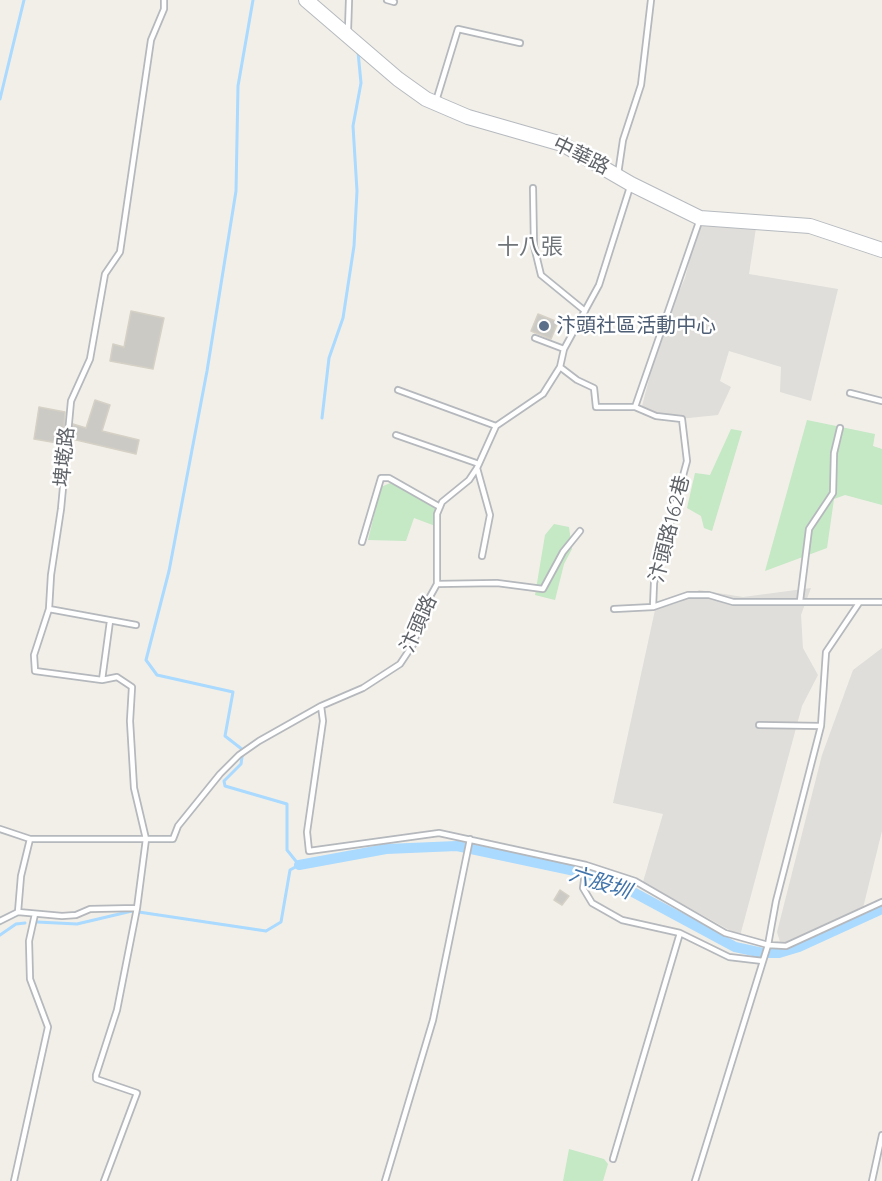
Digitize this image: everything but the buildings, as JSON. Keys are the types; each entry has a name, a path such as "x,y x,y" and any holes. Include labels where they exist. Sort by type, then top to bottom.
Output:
{"street":[{"name":"中華路","path":"306,0 398,79 436,103 468,117 562,144 618,174 631,184 700,218 810,226 882,250"}],"lane":[{"name":"埤墘路","path":"104,1181 137,1093 96,1078 117,1010 137,908 146,839 134,788 129,721 132,687 117,677 102,680 35,671 34,656 49,609 70,402 90,359 105,274 120,252 151,40 164,9 164,0"},
{"path":"347,34 349,0"},
{"path":"387,0 394,2"},
{"path":"618,174 623,140 641,85 651,0"},
{"path":"436,103 458,29 520,43"},
{"path":"362,542 381,478 389,478 440,507 478,466 496,426 543,394 560,367 564,349 599,285 631,184"},
{"path":"533,188 534,246 542,275 585,311"},
{"path":"634,407 700,218"},
{"path":"535,338 564,349"},
{"name":"汴頭路162巷","path":"560,367 577,380 594,387 596,407 634,407 656,416 682,419 687,461 654,583 653,607"},
{"path":"398,390 496,426"},
{"path":"850,393 882,401"},
{"path":"800,601 809,529 833,493 834,453 840,428"},
{"path":"396,435 478,466"},
{"path":"478,466 490,514 482,556"},
{"name":"汴頭路","path":"146,839 173,839 178,826 219,774 246,750 321,706 363,688 400,664 414,643 423,611 436,584 437,514 440,507"},
{"path":"436,584 497,583 543,589 563,552 580,531"},
{"path":"614,609 653,607 688,595 709,595 733,602 882,602"},
{"path":"695,1181 768,945 776,901 820,726 826,652 859,603"},
{"path":"49,609 136,625"},
{"path":"102,680 110,621"},
{"path":"321,706 323,721 307,832 309,851 440,833 635,881 725,933 768,945 786,946 882,902"},
{"path":"759,725 820,726"},
{"path":"0,829 30,839 146,839"},
{"path":"18,912 21,876 30,839"},
{"path":"384,1181 433,1020 470,842"},
{"path":"585,867 583,888 592,903 622,920 680,933 729,957 763,961"},
{"path":"0,921 18,912 62,916 76,915 90,909 137,908"},
{"path":"14,1181 48,1027 30,979 29,941 35,914"},
{"path":"613,1159 680,933"},
{"path":"872,1181 882,1135"}],"shaded area":[{"path":"699,224 756,228 749,274 838,289 811,401 780,392 781,367 729,351 720,381 731,387 718,415 679,419 654,413 642,406 662,330 685,278"},
{"path":"811,588 801,615 803,648 818,675 802,706 740,936 643,882 663,814 613,803 655,610 680,602 699,590 743,597"},
{"path":"882,648 882,831 863,908 789,946 780,942 777,932 822,755 853,670"}],"green space":[{"path":"807,420 875,434 873,446 882,449 882,505 845,495 834,499 827,548 765,571"},
{"path":"731,429 742,431 712,531 704,528 701,516 687,508 695,473 710,475"},
{"path":"395,481 442,504 438,527 414,518 406,541 368,540 381,487"},
{"path":"554,524 569,527 572,549 564,564 555,600 535,595 545,535"},
{"path":"569,1149 604,1159 608,1164 603,1181 563,1181"}],"waterway":[{"path":"0,99 24,0"},
{"path":"37,922 77,924 132,911 266,931 281,922 290,870 299,865 287,850 287,804 225,786 224,781 241,764 243,750 225,736 233,692 157,675 146,660 169,571 207,371 236,191 238,86 253,0"},
{"path":"322,418 329,358 343,318 354,246 357,191 353,126 361,83 358,52"},
{"name":"六股圳","path":"299,865 386,849 457,846 575,871 618,884 735,947 763,953 779,953 799,947 882,909"},
{"path":"0,935 16,924 25,923"}],"place":[{"name":"汴頭社區活動中心","path":"544,326"}],"district":[{"name":"十八張","path":"530,247"}]}
